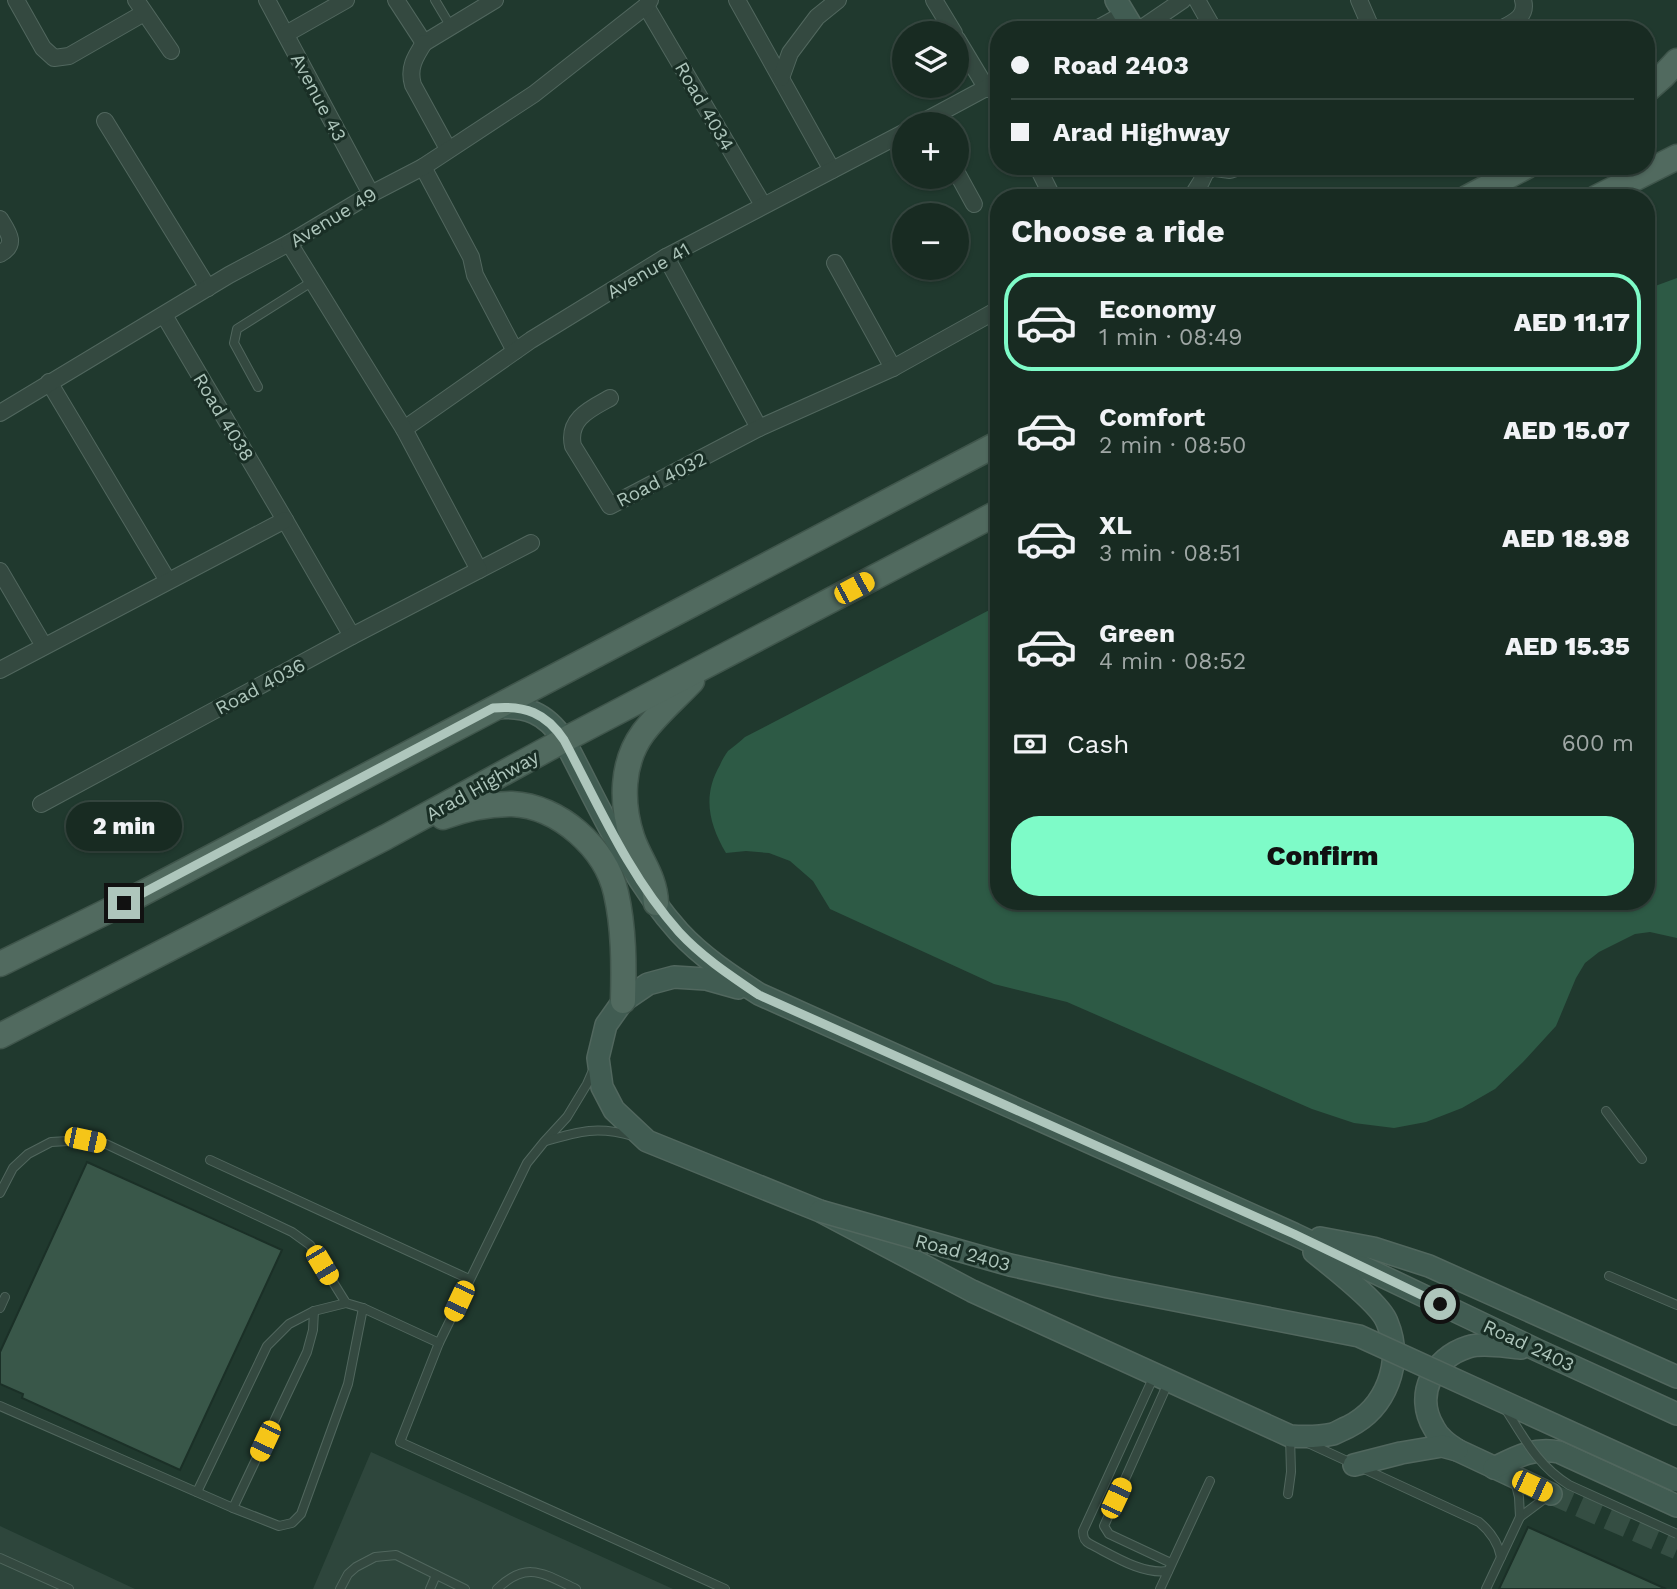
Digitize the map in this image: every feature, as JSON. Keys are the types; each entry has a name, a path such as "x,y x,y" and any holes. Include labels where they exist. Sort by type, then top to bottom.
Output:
{"main road":[{"path":"1655,83 1677,61"},
{"path":"1655,100 1677,89"},
{"path":"1655,168 1677,157"},
{"path":"1484,189 1510,175"},
{"path":"1614,189 1641,175"},
{"path":"0,964 124,903 990,448"},
{"name":"Arad Highway","path":"0,1036 386,837 564,740 990,517"},
{"path":"656,903 653,882 633,839 626,815 624,786 631,756 643,733 709,665"},
{"name":"Road 2403","path":"493,708 507,706 534,712 556,728 627,859 656,903 681,934 717,966 759,995 1294,1234 1677,1414"},
{"path":"386,837 448,815 482,807 512,804 555,817 575,830 593,848 607,869 616,892 624,964 623,1001"},
{"path":"598,1058 606,1025 623,1001 648,984 674,977 706,979 759,995"},
{"name":"Road 2403","path":"598,1058 602,1087 614,1110 647,1141 820,1211 1010,1265 1359,1336 1677,1480"},
{"path":"820,1211 972,1291 1290,1436 1307,1437 1335,1433 1361,1421 1381,1400 1392,1374 1393,1345 1387,1320 1367,1297 1294,1234"},
{"path":"1294,1234 1373,1248 1429,1266 1677,1377"},
{"path":"1538,1350 1486,1345 1471,1346 1453,1353 1434,1371 1426,1401 1434,1430 1444,1441 1457,1450 1551,1494"},
{"path":"1354,1465 1401,1453 1442,1447 1457,1450"},
{"path":"1504,1472 1527,1452 1559,1452 1677,1506"}],"street":[{"path":"16,0 43,48 54,58 69,56 140,6 171,51"},
{"name":"Avenue 43","path":"267,0 371,194"},
{"path":"286,34 346,0"},
{"path":"396,0 424,43"},
{"path":"448,149 414,85 410,69 424,43 495,0"},
{"path":"737,0 832,170"},
{"path":"781,78 790,53 817,17 838,0"},
{"path":"934,0 947,21"},
{"path":"1128,18 1183,0"},
{"path":"1197,0 1209,21"},
{"path":"1359,0 1368,21"},
{"path":"1516,21 1525,7 1523,0"},
{"name":"Avenue 49","path":"0,412 229,275 423,167 534,94 648,3"},
{"name":"Road 4034","path":"648,3 763,205"},
{"path":"969,54 990,81"},
{"path":"947,112 990,90"},
{"path":"105,121 208,288"},
{"name":"Avenue 41","path":"404,429 514,351 666,257 892,139"},
{"path":"423,167 471,257 475,275 514,351"},
{"path":"966,189 974,204"},
{"path":"0,219 10,235 10,244 0,254"},
{"path":"289,243 404,429 480,570"},
{"path":"666,257 759,428"},
{"path":"835,263 893,368"},
{"name":"Road 4032","path":"610,398 582,414 572,431 573,446 610,506 759,428 893,368 990,314"},
{"name":"Road 4038","path":"164,315 352,636"},
{"path":"50,382 169,581"},
{"path":"0,670 285,520"},
{"name":"Road 4036","path":"41,804 531,543"},
{"path":"0,571 44,646"}],"lane":[{"path":"435,0 451,27"},
{"path":"258,387 234,343 237,329 313,281"},
{"path":"598,1058 587,1084 567,1118 527,1163 439,1343 400,1442 725,1589"},
{"path":"1606,1111 1642,1159"},
{"path":"544,1142 590,1130 619,1132 647,1141"},
{"path":"0,1193 13,1168 29,1154 51,1142 85,1140 106,1144 292,1232 310,1245 346,1303"},
{"path":"210,1160 470,1279"},
{"path":"1609,1276 1677,1305"},
{"path":"0,1308 5,1297"},
{"path":"197,1492 267,1346 289,1324 314,1311 346,1303 363,1308 439,1343"},
{"path":"0,1406 233,1508 279,1526 292,1523 301,1514 348,1384 363,1308"},
{"path":"233,1508 307,1352 313,1330 314,1311"},
{"path":"1163,1377 1090,1516 1083,1535 1086,1542 1139,1568 1153,1572 1169,1567"},
{"path":"1163,1377 1104,1526 1109,1534 1169,1567"},
{"path":"1502,1402 1538,1460 1557,1477 1677,1534"},
{"path":"1288,1494 1291,1472 1290,1436 1479,1522 1494,1538 1501,1557"},
{"path":"1504,1472 1519,1497 1520,1517"},
{"path":"1160,1589 1210,1482"},
{"path":"1486,1589 1520,1517 1551,1494"},
{"path":"340,1589 348,1574 356,1567 385,1555 396,1555 465,1589"},
{"path":"0,1558 69,1589"},
{"path":"497,1589 508,1578 537,1571 576,1589"},
{"path":"430,1589 436,1574"}],"shaded area":[{"path":"1677,278 1677,938 1650,932 1635,934 1599,952 1585,963 1556,1026 1495,1089 1462,1108 1426,1122 1394,1128 1354,1123 1312,1109 1067,1002 994,984 830,909 813,881 790,861 769,853 726,853 712,821 710,799 714,776 728,751 745,737 990,610 990,910 1655,910 1655,286"},
{"path":"371,1452 673,1589 313,1589"},
{"path":"0,1526 135,1589 0,1589"}],"building":[{"path":"87,1162 282,1250 180,1470 22,1398 23,1394 0,1384 0,1352"},
{"path":"1528,1527 1666,1589 1499,1589"}],"tunnel":[{"path":"1551,1494 1677,1549"}],"route":[{"path":"124,903 493,708 521,708 534,712 556,728 627,859 656,903 681,934 717,966 759,995 1294,1234 1440,1304"}]}
